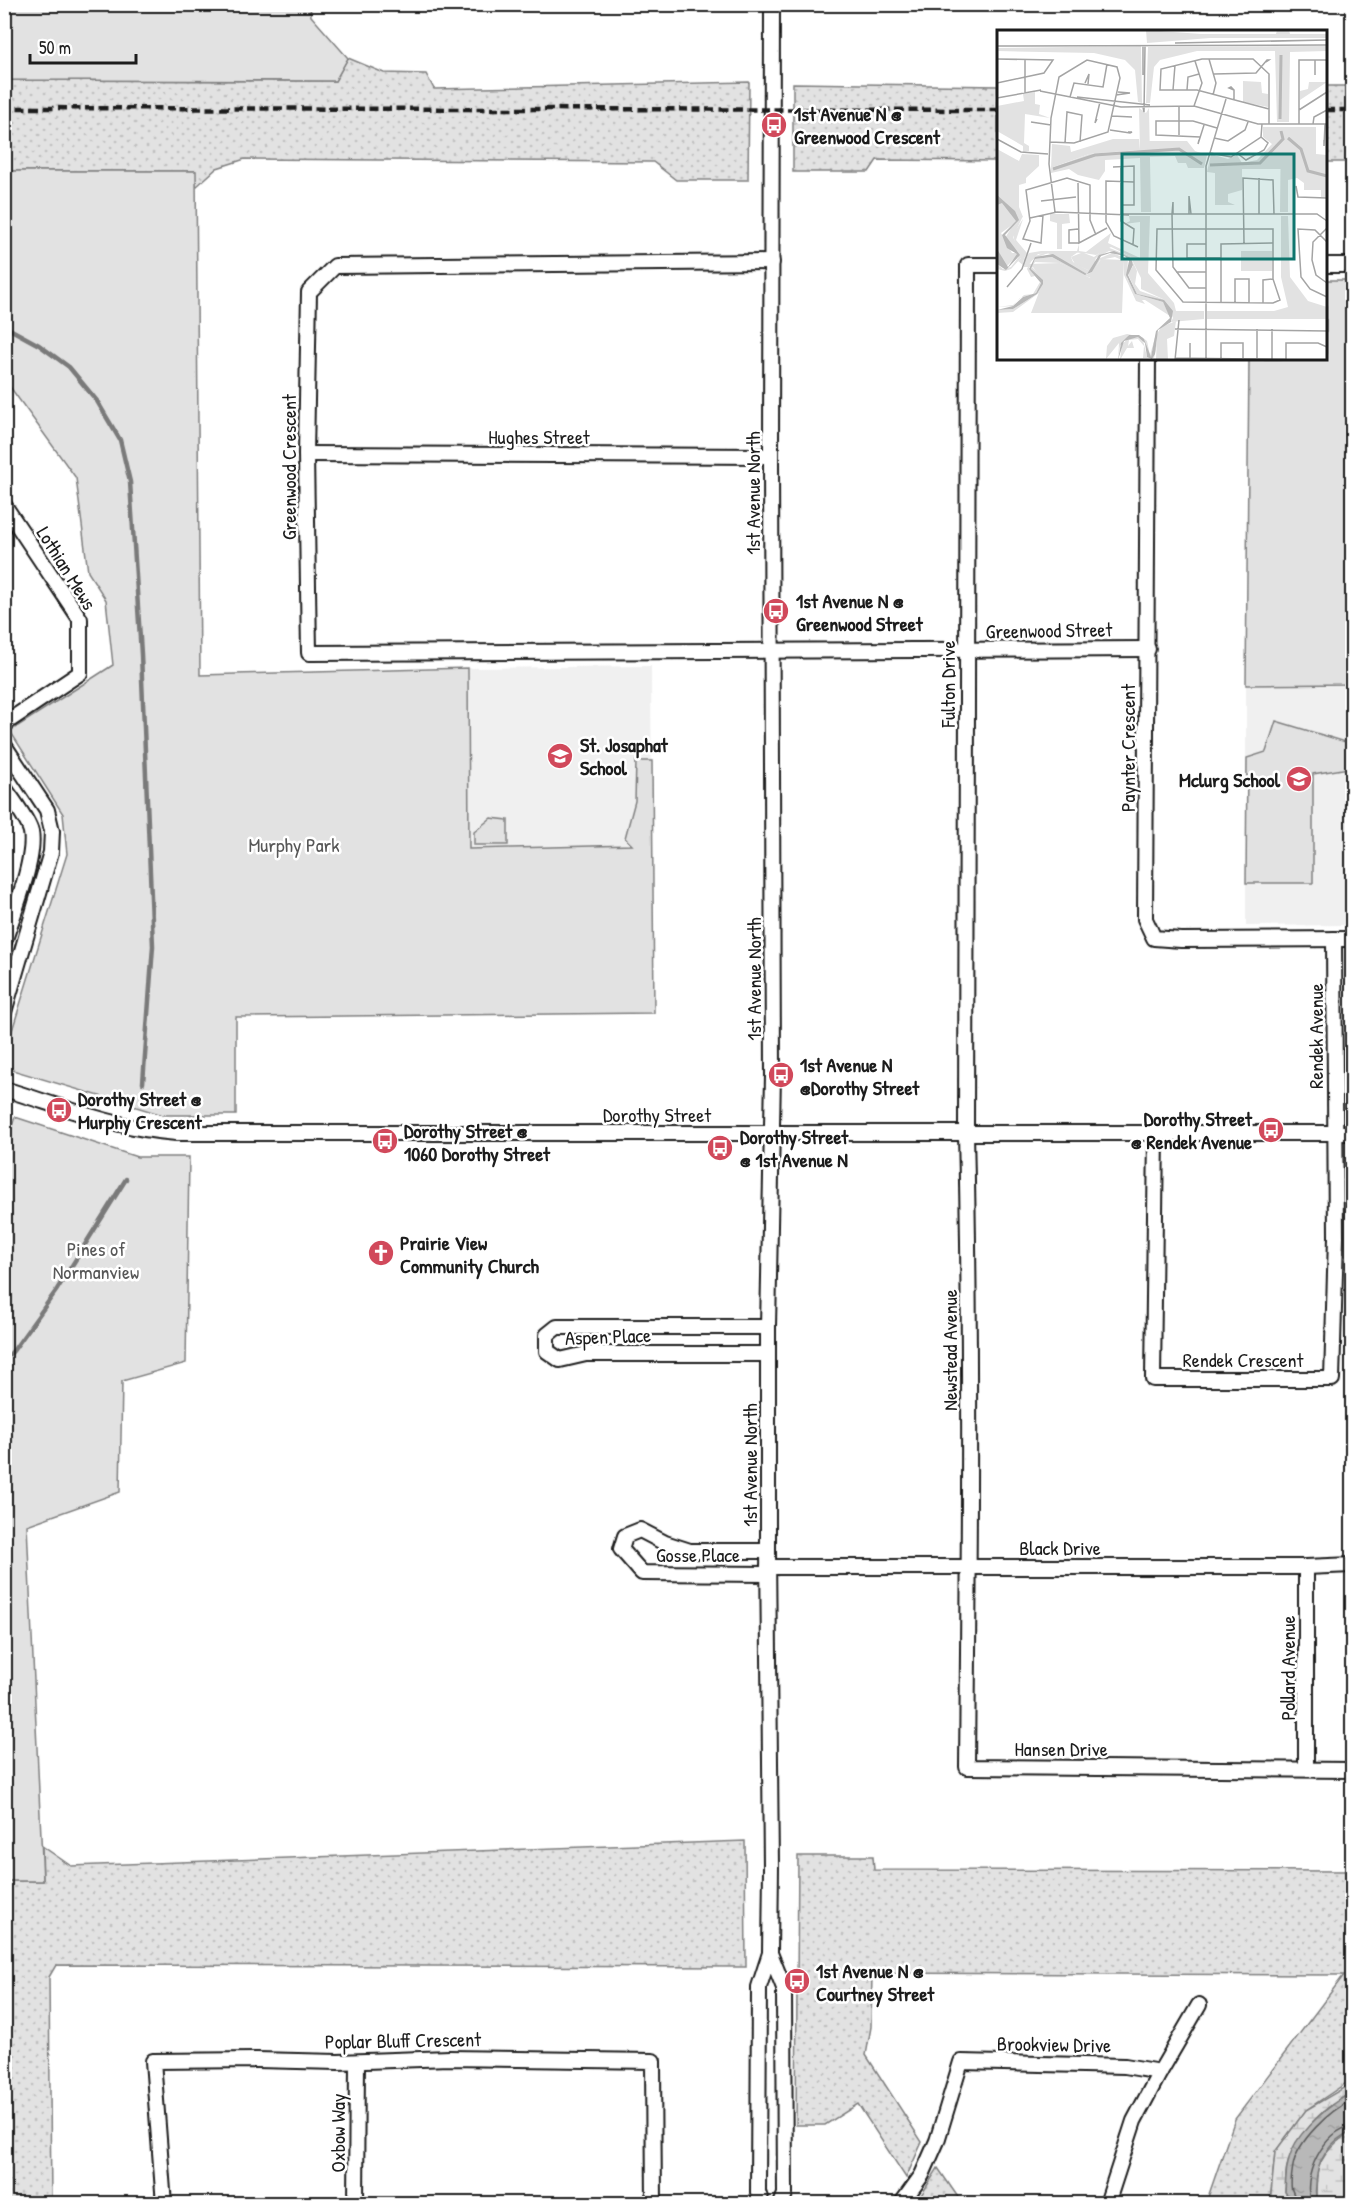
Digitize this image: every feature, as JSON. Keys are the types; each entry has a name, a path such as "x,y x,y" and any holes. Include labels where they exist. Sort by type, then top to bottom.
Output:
{"street":[{"name":"1st Avenue North","path":"770,1953 768,1327 772,1133 772,4"},
{"name":"Greenwood Crescent","path":"772,262 335,266 309,292 306,454 309,653 772,650"},
{"name":"Fulton Drive","path":"966,1133 968,265 997,265"},
{"path":"1327,265 1353,265"},
{"name":"Paynter Crescent","path":"1148,360 1145,919 1154,938 1181,940 1353,939"},
{"name":"Hughes Street","path":"306,454 771,456"},
{"name":"Lothian Mews","path":"4,505 80,619 80,673 4,724"},
{"name":"Greenwood Street","path":"772,650 1148,649"},
{"path":"4,746 47,810 52,831 51,852 4,1012"},
{"path":"4,787 31,830 31,848 26,870 4,942"},
{"name":"Rendek Avenue","path":"1334,939 1335,1133"},
{"name":"Dorothy Street","path":"4,1089 121,1125 176,1133 1353,1133"},
{"name":"Newstead Avenue","path":"966,1133 969,1239 969,1568"},
{"name":"Rendek Crescent","path":"1156,1133 1153,1379 1332,1379 1336,1237 1335,1133"},
{"name":"Aspen Place","path":"768,1327 558,1327 547,1335 547,1351 560,1360 586,1354 768,1354"},
{"name":"Gosse Place","path":"768,1551 690,1551 665,1543 640,1530 625,1536 621,1549 642,1573 768,1570"},
{"name":"Black Drive","path":"768,1570 1353,1565"},
{"name":"Pollard Avenue","path":"1306,1567 1306,1769"},
{"name":"Hansen Drive","path":"969,1568 967,1767 1353,1770"},
{"path":"762,2204 758,2192 759,1987 770,1953"},
{"path":"770,1953 784,1988 785,2194 781,2204"},
{"path":"1107,2204 1134,2121 1199,2005"},
{"name":"Poplar Bluff Crescent","path":"164,2204 153,2061 357,2062 449,2058 653,2061 654,2204"},
{"name":"Oxbow Way","path":"356,2204 357,2062"},
{"name":"Brookview Drive","path":"901,2204 922,2175 937,2141 961,2062 1125,2066 1160,2072"}],"shaded area":[{"name":"St. Josaphat School","path":"651,666 652,844 635,847 469,849 468,668"},
{"name":"Mclurg School","path":"1352,684 1352,925 1246,926 1246,685"}],"green space":[{"path":"4,5 310,5 311,16 348,58 335,81 5,80"},
{"path":"348,58 384,73 426,74 434,89 749,82 748,180 676,180 653,162 245,159 217,168 196,187 195,171 5,171 4,80 335,81"},
{"path":"793,83 997,86 997,161 877,160 869,172 793,172"},
{"path":"1327,86 1352,86 1352,162 1327,162"},
{"name":"Murphy Park","path":"5,171 196,171 200,675 468,668 469,849 632,845 625,838 635,801 636,761 652,761 654,1013 236,1017 236,1115 163,1115 9,1069 5,1053 67,854 63,814 10,731 113,665 106,600 88,572 76,478 5,380"},
{"path":"1327,280 1352,280 1352,684 1246,685 1249,360 1327,360"},
{"path":"1276,721 1346,742 1349,768 1313,774 1313,883 1246,883 1247,758 1266,752"},
{"path":"491,818 508,820 508,845 474,845 474,832"},
{"name":"Pines of Normanview","path":"15,1117 137,1157 189,1157 186,1363 122,1381 120,1492 27,1525 43,1881 4,1881 4,1149"},
{"path":"745,1841 746,1967 56,1965 49,1977 51,2203 5,2203 4,1881 43,1881 42,1846 71,1866"},
{"path":"798,1856 873,1856 874,1870 1352,1871 1352,2079 1306,2110 1275,2152 1270,2203 1206,2203 1235,2119 1344,1975 872,1973 871,2027 866,2055 922,2142 906,2178 858,2104 825,2125 796,2125"},
{"path":"1352,2083 1352,2093 1322,2113 1305,2131 1292,2152 1287,2166 1285,2191 1290,2198 1289,2203 1270,2204 1275,2152 1306,2110"},
{"path":"1352,2131 1352,2203 1319,2203 1316,2199 1316,2181 1321,2161 1337,2142"},
{"path":"938,2168 962,2203 924,2203 920,2197"}],"water":[{"path":"1352,2093 1352,2131 1337,2140 1322,2160 1315,2190 1319,2203 1289,2203 1290,2198 1285,2192 1287,2171 1290,2155 1296,2142 1318,2117"}],"waterway":[{"path":"4,326 39,345 69,367 97,401 120,440 130,482 141,654 153,946 143,1083"},
{"path":"4,1360 56,1291 126,1179"}],"railway":[{"path":"4,108 997,110"},
{"path":"1327,110 1352,110"}],"place":[{"name":"1st Avenue N @ Greenwood Crescent","path":"774,125"},
{"name":"1st Avenue N @ Greenwood Street","path":"776,611"},
{"name":"St. Josaphat School","path":"560,756"},
{"name":"Mclurg School","path":"1299,779"},
{"name":"1st Avenue N @Dorothy Street","path":"781,1075"},
{"name":"Dorothy Street @ Murphy Crescent","path":"59,1110"},
{"name":"Dorothy Street @ Rendek Avenue","path":"1271,1130"},
{"name":"Dorothy Street @ 1060 Dorothy Street","path":"385,1141"},
{"name":"Dorothy Street @ 1st Avenue N","path":"720,1148"},
{"name":"Prairie View Community Church","path":"381,1253"},
{"name":"1st Avenue N @ Courtney Street","path":"797,1981"}]}
